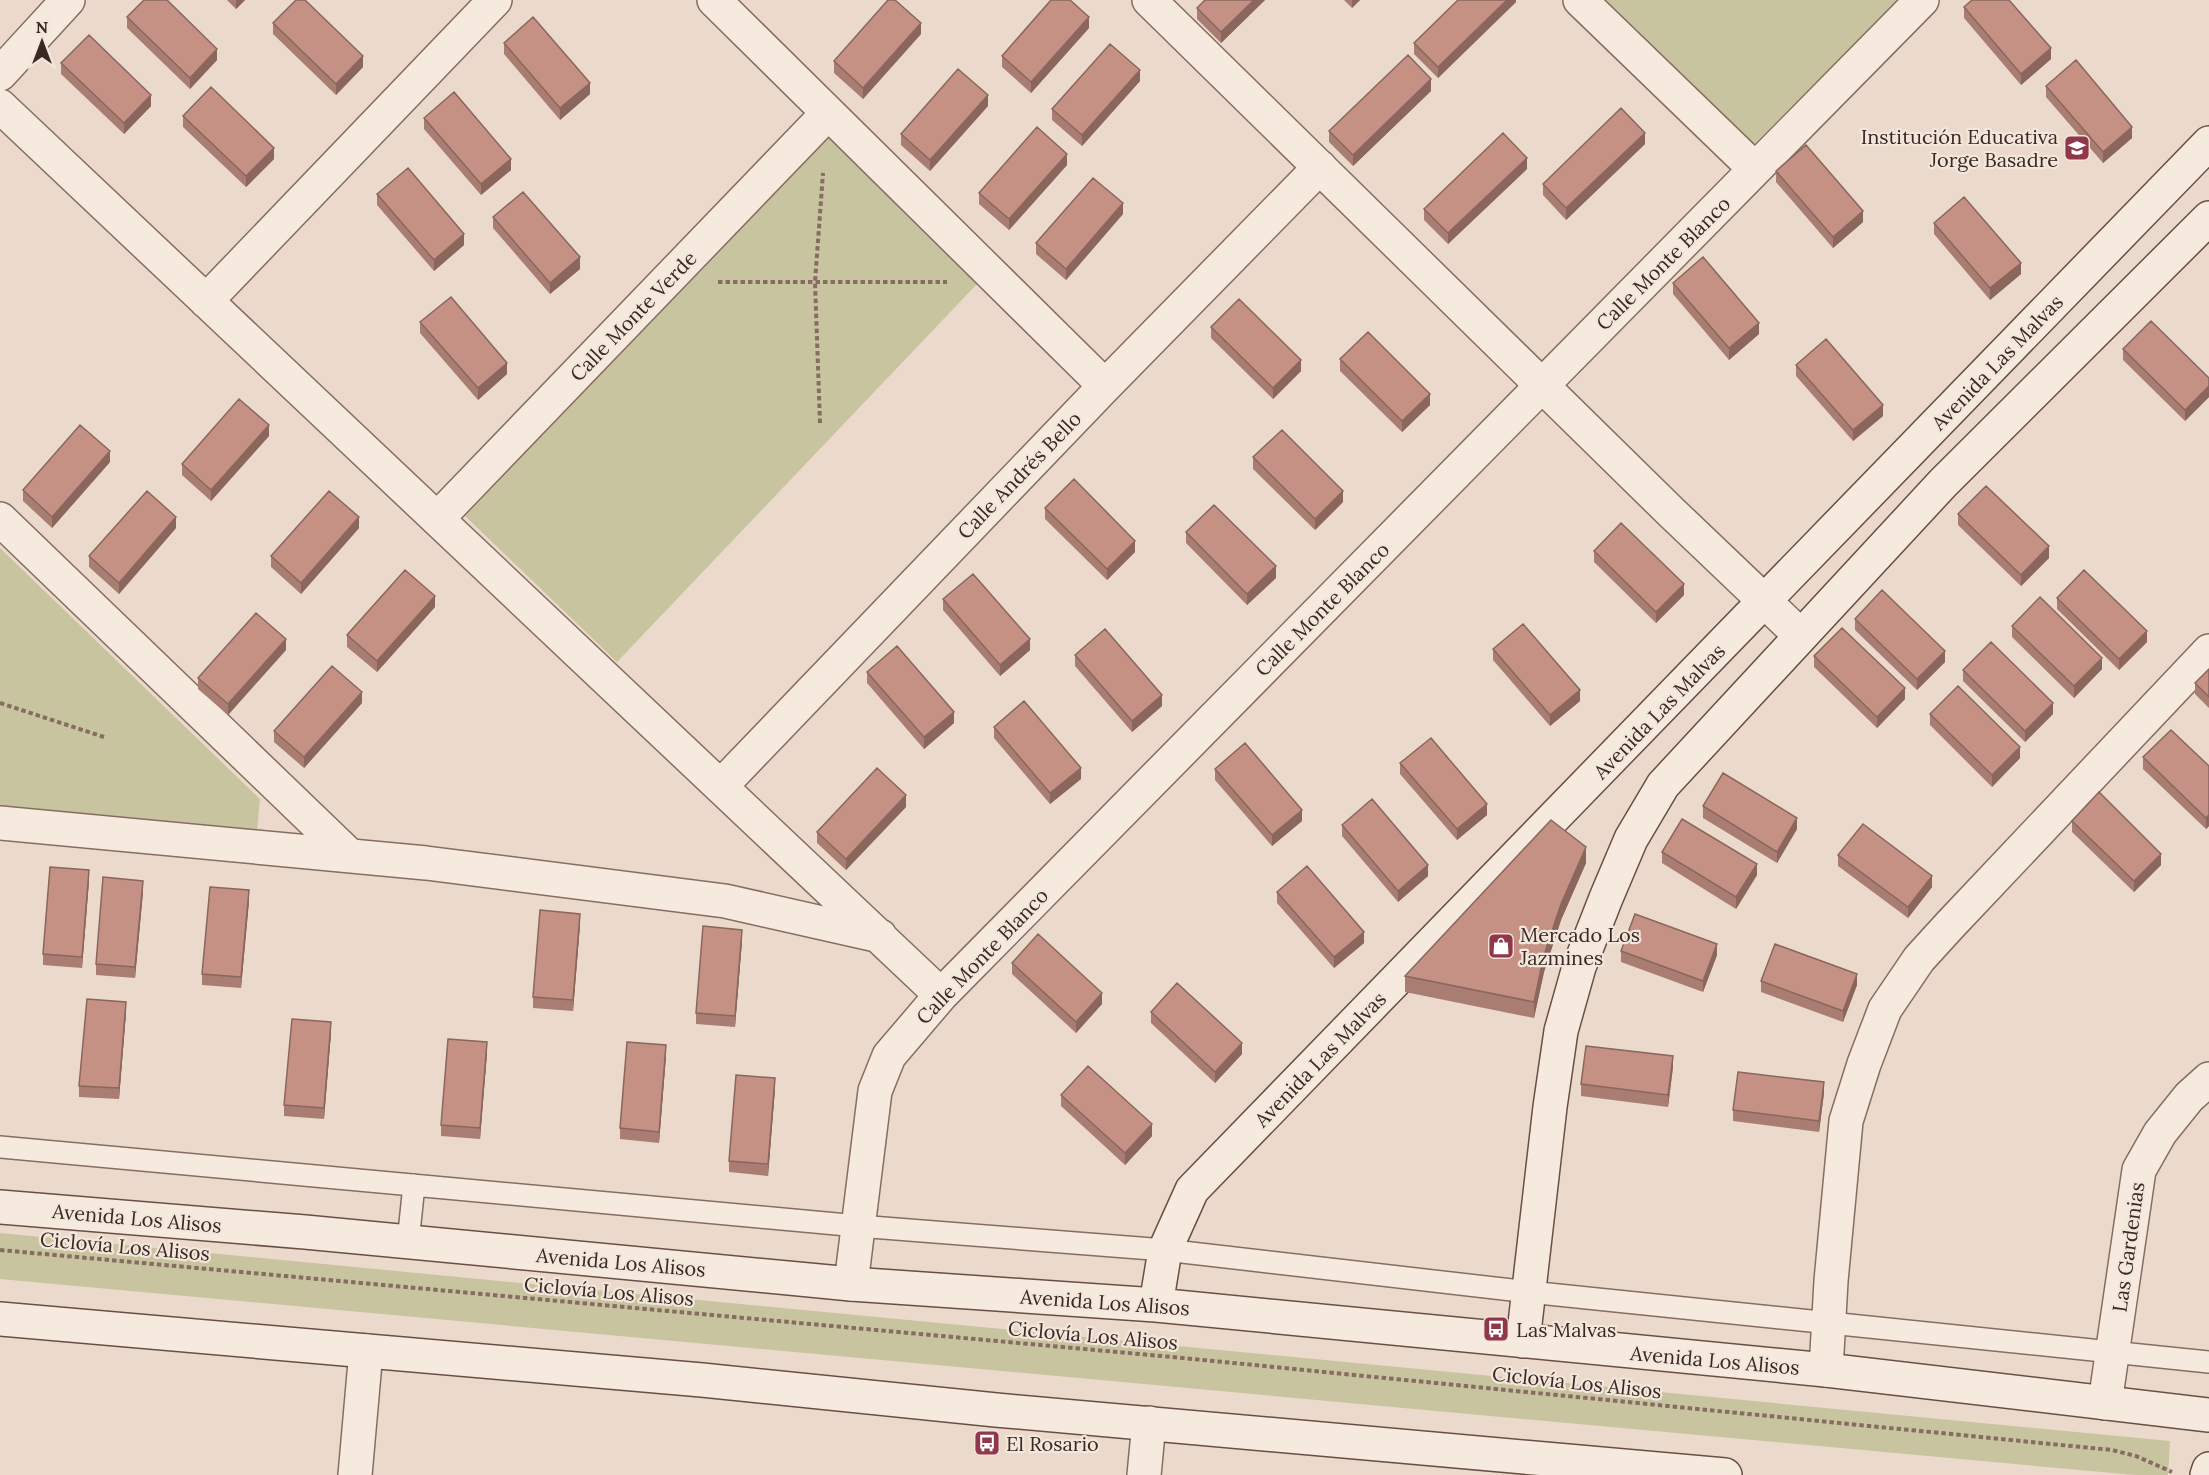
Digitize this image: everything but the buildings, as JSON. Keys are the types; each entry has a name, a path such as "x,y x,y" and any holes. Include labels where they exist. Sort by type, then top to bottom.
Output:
{"street":[{"path":"0,74 68,0"},
{"path":"206,301 495,0"},
{"path":"714,0 1105,386"},
{"path":"1149,0 1800,635"},
{"path":"1580,0 1755,169"},
{"name":"Calle Monte Blanco","path":"851,1284 875,1091 889,1056 941,995 1922,0"},
{"path":"0,106 941,995"},
{"name":"Calle Monte Verde","path":"438,519 828,113"},
{"name":"Avenida Las Malvas","path":"1156,1305 1165,1250 1192,1190 2209,143"},
{"name":"Calle Andrés Bello","path":"721,786 1105,386 1320,167"},
{"path":"1523,1341 1561,1031 1579,967 1606,898 1631,840 1663,785 1943,483 2209,218"},
{"path":"0,519 350,856"},
{"path":"1826,1370 1828,1322 1846,1121 1864,1064 1886,1009 1919,959 2209,651"},
{"path":"0,823 426,863 724,901 879,936"},
{"name":"Las Gardenias","path":"2105,1403 2139,1170 2160,1133 2189,1097 2209,1079"},
{"name":"Avenida Los Alisos","path":"0,1207 408,1242 851,1284 1156,1305 1826,1370 2209,1415"},
{"path":"0,1319 702,1380 996,1410 1725,1475"},
{"path":"355,1475 366,1351"},
{"path":"1144,1475 1149,1423"},
{"path":"2207,1475 2209,1469"}],"lane":[{"path":"0,1147 858,1226 1165,1250 1529,1292 2209,1362"},
{"path":"408,1242 414,1185"}],"path":[{"path":"820,423 815,282 824,169"},
{"path":"666,282 1000,282"},
{"path":"0,704 104,737"},
{"name":"Ciclovía Los Alisos","path":"0,1250 1183,1358 2112,1450 2136,1456 2178,1475"}],"shaded area":[{"path":"1603,0 1899,0 1753,145"},
{"path":"829,137 978,283 617,662 465,516"},
{"path":"0,548 260,799 257,831 0,807"},
{"path":"0,1233 2170,1441 2168,1475 2134,1475 0,1279"}],"place":[{"name":"Institución Educativa Jorge Basadre","path":"2077,148"},
{"name":"Mercado Los Jazmines","path":"1501,946"},
{"name":"Las Malvas","path":"1496,1329"},
{"name":"El Rosario","path":"987,1443"}]}
